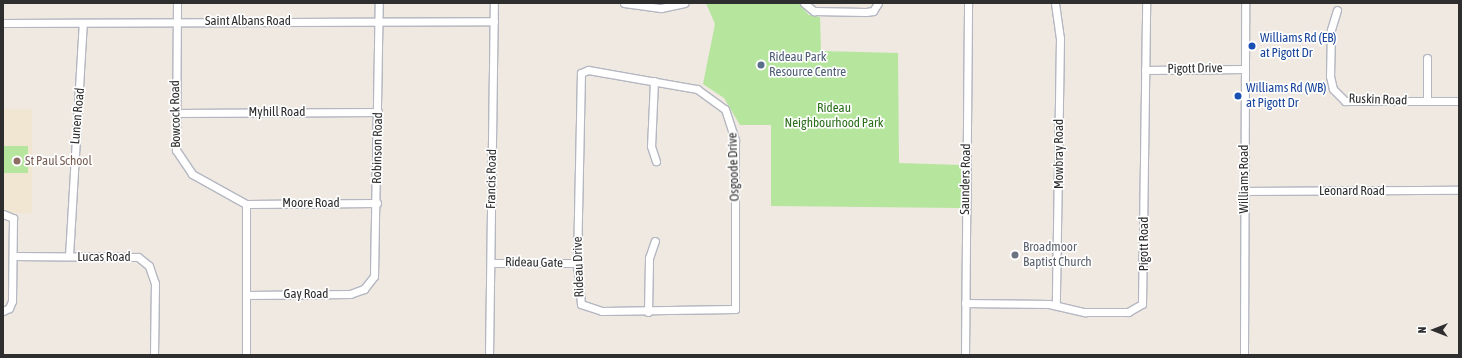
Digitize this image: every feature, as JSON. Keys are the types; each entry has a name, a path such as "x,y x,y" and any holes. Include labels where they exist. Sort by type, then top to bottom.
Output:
{"street":[{"name":"Bowcock Road","path":"177,3 175,113 176,150 182,165 192,174 246,204"},
{"name":"Robinson Road","path":"364,289 376,269 379,3"},
{"name":"Francis Road","path":"489,355 494,3"},
{"path":"624,3 661,8 684,3"},
{"path":"804,3 816,11 866,12 876,6"},
{"name":"Saunders Road","path":"965,355 968,3"},
{"name":"Mowbray Road","path":"1056,3 1060,38 1056,305"},
{"name":"Pigott Road","path":"965,303 1056,305 1080,312 1124,312 1142,304 1146,3"},
{"name":"Williams Road","path":"1244,355 1245,3"},
{"name":"Ruskin Road","path":"1337,10 1331,30 1330,76 1336,93 1345,101 1459,101"},
{"name":"Saint Albans Road","path":"3,23 379,20 494,21"},
{"name":"Lunen Road","path":"69,256 83,22"},
{"path":"1427,58 1427,101"},
{"name":"Pigott Drive","path":"1145,70 1245,69"},
{"name":"Osgoode Drive","path":"580,73 588,70 654,81 707,93 722,106 730,119 735,140 735,309"},
{"name":"Rideau Drive","path":"580,73 577,263 578,298 584,307 648,312 695,308 735,309"},
{"path":"654,81 652,146 656,161"},
{"name":"Myhill Road","path":"175,113 378,112"},
{"name":"Leonard Road","path":"1244,191 1459,190"},
{"name":"Moore Road","path":"246,204 377,203"},
{"path":"246,204 246,355"},
{"path":"3,214 11,215 13,256 12,301 6,310"},
{"path":"648,312 649,258 655,241"},
{"name":"Lucas Road","path":"13,256 138,257 149,266 155,283 154,355"},
{"name":"Rideau Gate","path":"491,263 577,263"},
{"name":"Gay Road","path":"247,295 350,294 364,289"}],"shaded area":[{"name":"St Paul School","path":"3,109 32,109 32,213 3,213"}],"green space":[{"name":"Rideau Neighbourhood Park","path":"706,3 798,3 809,15 820,17 821,51 898,53 899,163 961,165 961,208 771,206 771,125 740,125 724,98 703,84 715,24"},
{"path":"3,146 28,146 28,173 3,173"}],"place":[{"name":"Williams Rd (EB) at Pigott Dr","path":"1252,46"},
{"name":"Rideau Park Resource Centre","path":"761,65"},
{"name":"Williams Rd (WB) at Pigott Dr","path":"1238,96"},
{"name":"St Paul School","path":"17,161"},
{"name":"Broadmoor Baptist Church","path":"1015,255"}]}
